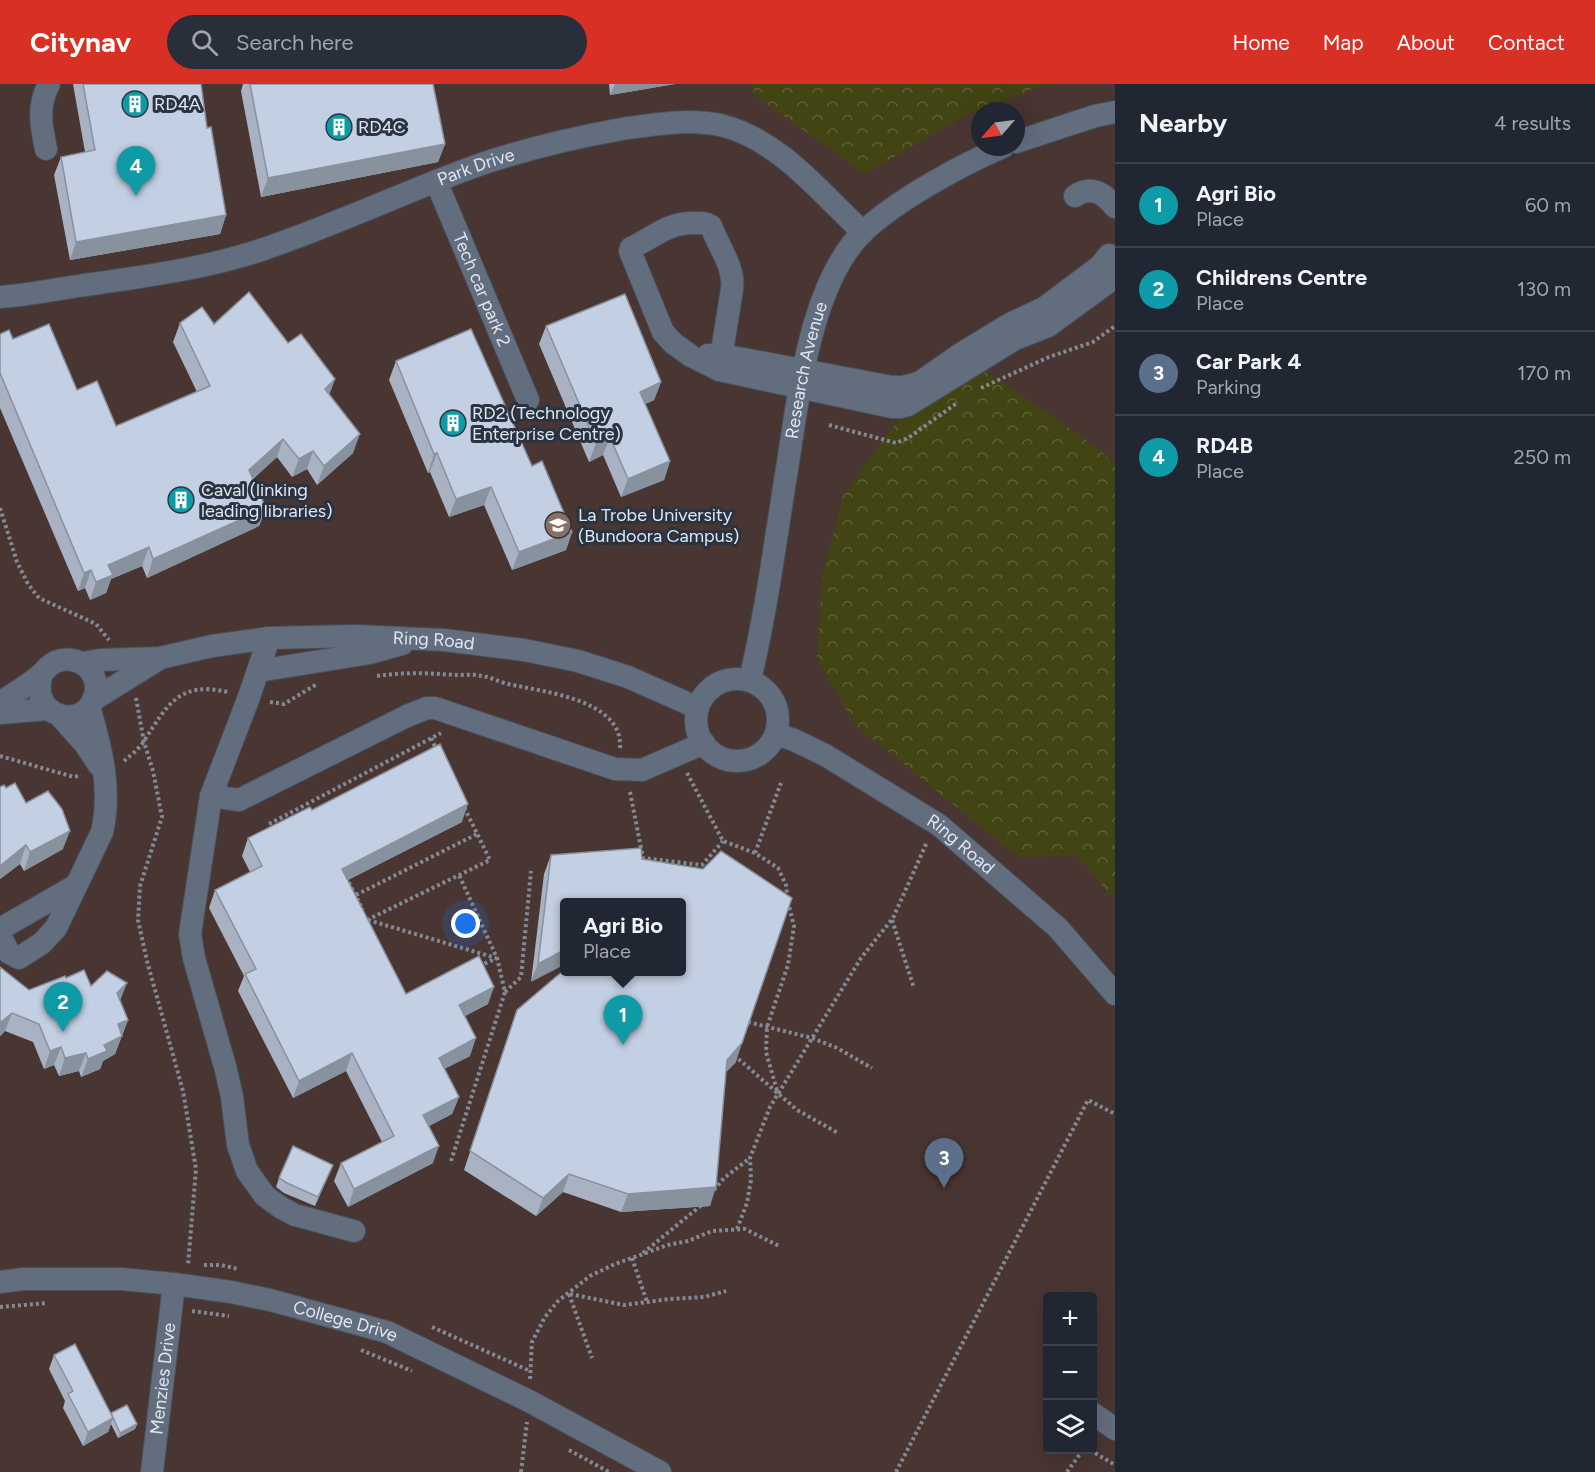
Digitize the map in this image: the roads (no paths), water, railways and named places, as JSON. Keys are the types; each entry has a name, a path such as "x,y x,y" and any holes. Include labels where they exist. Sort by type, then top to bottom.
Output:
{"street":[{"path":"46,149 39,111 42,97 49,84"},
{"path":"1025,138 1115,112"},
{"name":"Park Drive","path":"0,297 34,295 152,276 259,251 477,166 566,141 665,123 697,122 724,126 751,136 777,152 863,232"},
{"name":"Research Avenue","path":"750,680 760,638 803,378 823,295 849,250 863,232 924,188 986,156"},
{"name":"Tech car park 2","path":"436,181 528,400"},
{"path":"1075,196 1081,192 1095,191 1108,198 1115,207"},
{"path":"720,362 733,281 711,226 704,223 680,223 660,230 631,248 630,251 663,332 673,343 691,356 720,362 803,378 892,387 919,383 958,355 1010,324 1044,308 1101,266 1113,254"},
{"path":"803,378 863,402 900,407 1015,339 1048,326 1115,277"},
{"name":"Ring Road","path":"82,663 100,660 160,658 212,646 269,639 355,636 444,640 524,650 578,661 628,677 698,708"},
{"path":"269,639 211,796 190,934 194,958 226,1071 242,1160 255,1185 265,1196 295,1215 354,1231"},
{"path":"258,671 369,653 421,639"},
{"name":"Ring Road","path":"91,704 160,658"},
{"path":"0,703 56,662 64,660 82,663 94,676 96,692 91,704 75,716 53,712 0,713"},
{"path":"42,674 39,692 53,712 85,744 103,771"},
{"path":"737,679 750,680 766,691 777,708 779,721 776,734 761,754 736,761 724,759 704,743 698,732 696,720 698,708 703,696 718,684 737,679"},
{"path":"0,935 9,953 19,958 42,944 56,928 102,832 107,801 91,704"},
{"path":"211,796 239,800 427,708 435,708 615,769 642,770 704,743"},
{"name":"Ring Road","path":"776,734 825,755 936,823 1058,927 1115,994"},
{"path":"0,929 75,886"},
{"name":"College Drive","path":"0,1282 23,1279 122,1279 174,1284 270,1300 387,1332 529,1401 660,1472"},
{"name":"Menzies Drive","path":"152,1472 174,1284"},
{"path":"1097,1413 1115,1415"},
{"path":"1097,1416 1115,1429"}],"place":[{"name":"RD4A","path":"135,104"},
{"name":"RD4C","path":"339,127"},
{"name":"RD4B","path":"136,196"},
{"name":"RD2 (Technology Enterprise Centre)","path":"453,423"},
{"name":"Caval (linking leading libraries)","path":"181,500"},
{"name":"La Trobe University (Bundoora Campus)","path":"558,525"},
{"name":"Childrens Centre","path":"63,1032"},
{"name":"Agri Bio","path":"623,1045"},
{"name":"Car Park 4","path":"944,1188"}]}
